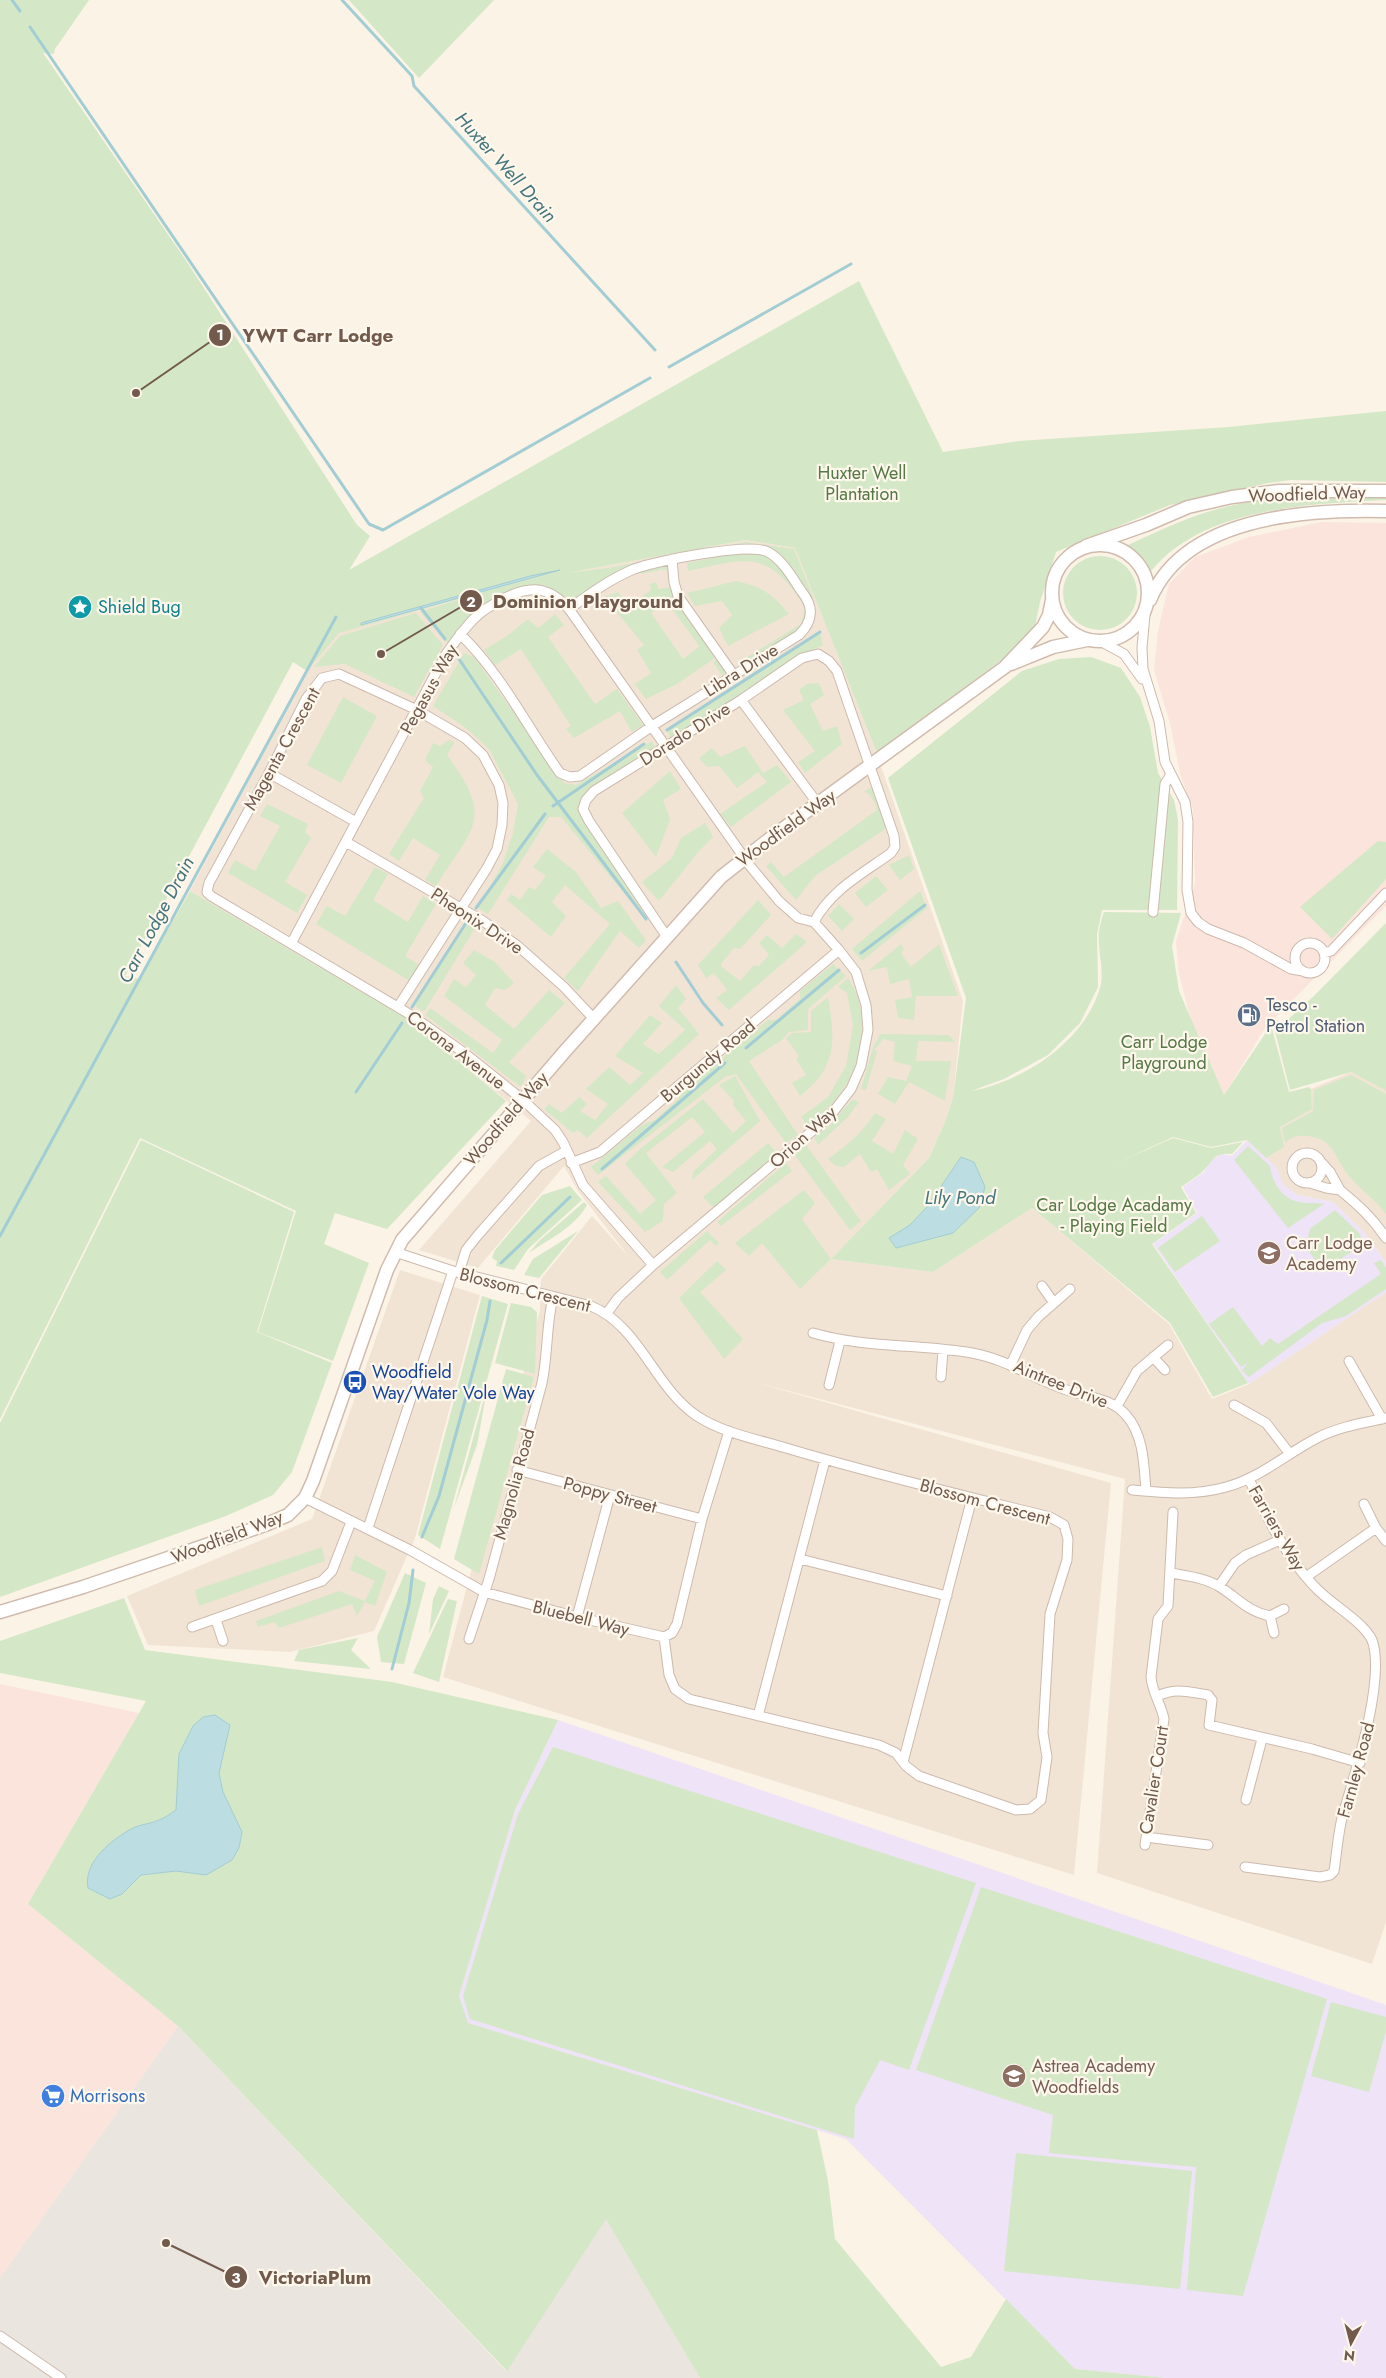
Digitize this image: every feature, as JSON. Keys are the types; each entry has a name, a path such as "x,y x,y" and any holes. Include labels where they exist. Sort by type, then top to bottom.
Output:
{"street":[{"name":"Woodfield Way","path":"1086,546 1146,525 1188,507 1232,497 1279,491 1386,491"},
{"name":"Woodfield Way","path":"1146,611 1164,574 1185,553 1208,540 1276,518 1338,510 1386,510"},
{"path":"1146,611 1136,626 1119,639 1102,642 1087,640 1077,636 1064,626 1057,616 1052,600 1058,569 1068,556 1086,546 1104,544 1124,550 1137,561 1145,572 1149,589 1142,648 1143,669 1159,721 1165,762 1185,802 1188,822 1187,890 1191,913 1198,922 1208,929 1244,943 1291,969 1309,973 1318,971 1324,964 1324,953 1317,945 1312,944 1304,944 1285,958 1273,958"},
{"name":"Libra Drive","path":"460,634 474,647 490,669 560,773 570,777 580,776 652,726 733,674 799,635 808,626 812,613 808,600 779,560 767,551 748,548 672,559 636,568 620,576 569,609"},
{"path":"672,559 674,582 678,596 733,674"},
{"name":"Pegasus Way","path":"292,942 446,654 460,634 478,614 513,593 533,589 547,591 559,598 569,609 744,858"},
{"name":"Woodfield Way","path":"0,1612 83,1587 265,1525 288,1515 305,1498 313,1481 387,1270 395,1252 408,1233 594,1019 721,877 744,858 1005,666 1043,627 1049,615 1052,600"},
{"name":"Woodfield Way","path":"1005,666 1053,646 1087,640"},
{"path":"1102,642 1124,654 1150,692"},
{"name":"Dorado Drive","path":"667,937 583,809 586,800 594,791 665,745 741,700 802,658 818,654 829,661 837,671 870,766"},
{"name":"Magenta Crescent","path":"207,892 306,698 322,678 339,674 417,710 465,738 483,754 499,785 502,825 496,849 462,910 398,1007"},
{"path":"741,700 818,804"},
{"path":"814,922 823,906 835,892 892,853 895,846 894,836 870,766"},
{"path":"269,773 356,822"},
{"path":"1153,912 1165,784 1171,774"},
{"name":"Pheonix Drive","path":"346,842 462,910 519,947 564,987 594,1019"},
{"name":"Orion Way","path":"607,1313 618,1298 653,1265 830,1116 852,1089 861,1066 868,1030 866,1005 856,972 814,922 798,918 779,901 744,858"},
{"name":"Corona Avenue","path":"207,892 398,1007 463,1052 523,1100 555,1130 583,1185 653,1265"},
{"path":"1324,953 1331,951 1386,893"},
{"name":"Burgundy Road","path":"571,1163 600,1152 839,950"},
{"path":"1298,950 1295,960 1303,972"},
{"path":"368,1528 456,1272 466,1250 539,1166 566,1151"},
{"path":"1340,1190 1330,1172 1313,1155 1299,1155 1291,1164 1294,1176 1299,1181 1340,1190 1356,1201 1386,1238"},
{"path":"1310,1183 1320,1175 1322,1164"},
{"name":"Blossom Crescent","path":"395,1252 456,1272 607,1313 621,1325 676,1400 698,1417 729,1431 825,1460 1050,1517 1064,1525 1068,1539 1067,1560 1050,1614 1043,1733 1046,1757 1040,1800 1030,1809 1016,1810 919,1776 896,1753 879,1745 689,1699 675,1689 669,1675 664,1637"},
{"path":"1042,1286 1054,1303"},
{"path":"1011,1364 1027,1330 1070,1289"},
{"name":"Magnolia Road","path":"469,1639 484,1592 546,1367 547,1322 553,1297"},
{"name":"Aintree Drive","path":"813,1334 840,1340 972,1353 1011,1364 1066,1390 1117,1406 1135,1428 1144,1464 1146,1491"},
{"path":"829,1385 840,1340"},
{"path":"1117,1406 1137,1371 1168,1345"},
{"path":"941,1377 944,1350"},
{"path":"1153,1357 1165,1370"},
{"path":"1132,1490 1174,1494 1204,1492 1227,1487 1249,1479 1331,1432 1384,1418 1350,1361"},
{"path":"1234,1405 1266,1423 1290,1454"},
{"path":"664,1637 672,1633 677,1624 702,1519 729,1431"},
{"path":"758,1716 825,1460"},
{"name":"Poppy Street","path":"517,1470 702,1519"},
{"name":"Farriers Way","path":"1249,1479 1280,1540 1306,1577"},
{"path":"577,1617 610,1495"},
{"name":"Bluebell Way","path":"305,1498 351,1522 368,1528 484,1592 577,1617 664,1637"},
{"path":"903,1762 972,1498"},
{"path":"1364,1504 1376,1528 1386,1541"},
{"name":"Cavalier Court","path":"1173,1512 1168,1606 1158,1619 1151,1677 1152,1686 1164,1719 1145,1841 1208,1846"},
{"path":"192,1627 322,1581 332,1571 351,1522"},
{"path":"1306,1577 1376,1528"},
{"path":"1219,1586 1235,1563 1246,1555 1280,1540"},
{"path":"800,1559 947,1596"},
{"path":"1171,1573 1219,1586 1252,1612 1270,1616 1284,1609"},
{"name":"Farnley Road","path":"1245,1867 1320,1878 1330,1875 1334,1871 1343,1816 1371,1720 1378,1667 1377,1654 1372,1639 1362,1627 1330,1601 1306,1577"},
{"name":"Woodfield Way","path":"0,1621 83,1587"},
{"path":"1270,1616 1274,1633"},
{"path":"216,1620 223,1641"},
{"path":"1157,1696 1170,1690 1208,1695 1212,1700 1210,1726 1312,1749 1360,1763"},
{"path":"1246,1800 1262,1739"},
{"path":"0,2336 60,2378"}],"shaded area":[{"path":"1322,522 1386,523 1386,906 1265,1028 1224,1095 1194,1032 1179,974 1176,941 1195,884 1193,809 1181,777 1170,723 1154,670 1158,631 1169,584 1195,557 1249,537"},
{"path":"746,540 795,548 870,735 963,1001 953,1098 929,1158 831,1259 933,1272 1032,1208 1169,1324 1212,1399 1249,1384 1386,1292 1386,1922 1372,1964 1097,1873 1125,1479 758,1383 1111,1483 1074,1875 443,1677 540,1310 541,1279 592,1216 629,1257 578,1191 564,1166 478,1268 419,1250 531,1121 409,1020 190,891 307,671 339,632 535,579"},
{"path":"1351,1072 1386,1091 1386,1262 1363,1231 1333,1202 1297,1195 1282,1184 1277,1168 1266,1158 1283,1147 1280,1127 1312,1109 1311,1089"},
{"name":"Carr Lodge Academy","path":"1247,1140 1277,1168 1283,1184 1297,1195 1333,1202 1363,1231 1386,1262 1386,1292 1249,1384 1153,1244 1197,1213 1183,1187 1204,1172 1212,1160 1222,1154 1232,1156"},
{"path":"400,1270 480,1295 415,1538 374,1631 290,1652 148,1645 127,1596 312,1519"},
{"path":"0,1684 139,1713 28,1904 178,2026 0,2278"},
{"name":"Astrea Academy Woodfields","path":"558,1720 1386,2005 1386,2378 1166,2378 1075,2369 846,2139 467,2023 459,1996 515,1810"},
{"path":"178,2026 506,2371 606,2218 700,2378 0,2378 0,2278"}],"green space":[{"name":"Huxter Well Plantation","path":"0,0 89,0 55,49 54,54 43,53 187,262 357,525 370,536 349,570 859,281 943,452 1019,441 1229,427 1386,411 1386,482 1291,480 1268,483 1170,505 1056,552 1040,602 1035,626 1004,658 877,753 795,548 746,540 567,573 608,568 745,542 794,549 814,599 811,599 767,549 635,567 569,606 532,588 477,613 450,646 420,612 463,598 339,633 307,671 293,662 125,976 140,979 190,891 409,1020 506,1101 387,1229 335,1213 324,1244 369,1263 333,1361 258,1332 296,1211 140,1138 0,1419"},
{"path":"349,0 494,0 419,78"},
{"path":"1386,496 1386,500 1292,507 1228,521 1199,533 1173,550 1151,571 1137,552 1126,546 1169,526 1214,510 1235,505 1300,497"},
{"path":"747,551 765,554 777,561 806,600 806,626 741,667 739,662 801,624 805,607 780,575 756,562 742,561 688,571 687,563"},
{"path":"1100,556 1121,562 1131,572 1137,593 1131,614 1121,624 1100,630 1079,624 1069,614 1063,593 1069,572 1079,562"},
{"path":"671,560 673,582 731,674 724,678 713,662 717,659 705,643 715,658 677,684 646,699 635,684 651,673 637,650 644,645 604,597 618,592 629,606 651,590 650,584 656,582 658,589 670,587 666,569 642,574 640,568","holes":["672,598 668,603 699,646 701,645 683,659 651,613"]},
{"path":"736,581 766,592 789,614 728,646 719,628 732,615 722,601 695,606 687,593"},
{"path":"416,613 443,645 414,697 345,664 314,667 340,636"},
{"path":"555,614 564,625 548,637 595,704 617,689 643,725 632,732 620,711 574,738 566,729 571,726 521,649 495,665 484,650 507,636 528,619 538,628"},
{"path":"820,632 823,645 797,657 671,739 667,730"},
{"path":"464,653 474,657 564,783 576,785 652,741 655,748 579,808 648,916 647,921 561,817 549,817 488,914 478,908 503,863 513,833 518,804 489,749 466,728 433,706"},
{"path":"1091,657 1121,668 1140,697 1150,727 1158,773 1174,800 1178,819 1177,910 1102,910 1097,934 1098,987 1080,1023 1048,1055 1004,1079 971,1091 991,1086 1031,1068 1066,1042 1081,1025 1092,1008 1100,988 1102,974 1099,931 1104,912 1181,913 1172,946 1179,991 1224,1095 1271,1025 1289,1092 1309,1087 1311,1089 1312,1109 1280,1127 1284,1147 1266,1158 1247,1140 1211,1147 1173,1137 1112,1165 1173,1138 1211,1148 1243,1142 1232,1154 1217,1156 1201,1173 1181,1187 1196,1213 1152,1244 1248,1383 1213,1397 1170,1323 1032,1208 933,1272 831,1259 929,1158 953,1098 966,998 888,778 1022,671 1059,659"},
{"path":"819,683 824,695 810,704 823,731 837,726 842,744 805,773 798,762 815,751 783,710 804,700 799,690 807,684"},
{"path":"343,697 377,716 341,783 307,765"},
{"path":"449,740 455,742 447,755 462,777 471,795 474,809 473,823 460,850 436,886 425,880 440,855 413,838 399,861 389,854 424,798 420,791 433,767 425,760 433,743 440,746"},
{"path":"745,746 763,773 777,765 791,782 731,827 720,814 767,782 758,772 737,788 719,766 707,767 699,758 712,748 720,757"},
{"path":"670,771 681,789 663,800 670,819 656,857 622,813"},
{"path":"872,786 887,825 884,830 815,876 796,900 766,866 771,862 784,877 877,810 875,803 868,793 864,792"},
{"path":"267,804 308,824 305,832 311,838 285,882 307,895 297,913 228,873 235,860 255,871 280,826 260,816"},
{"path":"705,823 713,837 700,850 659,901 642,882 672,858 681,838"},
{"path":"1378,841 1386,842 1386,879 1332,939 1300,907"},
{"path":"547,849 576,872 601,908 618,901 646,940 639,948 620,931 578,991 564,978 610,924 565,885 552,902 566,916 551,937 507,900 511,894 520,900 529,887 535,890 546,876 533,867"},
{"path":"909,855 914,869 900,880 889,865"},
{"path":"375,867 388,874 373,900 408,922 423,896 436,904 405,956 422,967 413,983 316,924 327,906 345,916"},
{"path":"876,876 888,890 866,907 855,893"},
{"path":"920,891 927,908 862,961 852,949"},
{"path":"758,900 771,915 740,949 734,948 721,964 722,967 740,981 754,965 759,966 769,955 759,943 767,935 782,948 796,934 807,942 729,1010 716,998 727,990 714,973 706,978 698,965"},
{"path":"839,904 854,919 842,931 828,916"},
{"path":"466,923 475,928 424,1012 414,1005"},
{"path":"1386,923 1386,1091 1351,1072 1290,1090 1275,1031 1314,996"},
{"path":"901,944 904,949 901,954 911,967 939,944 958,996 916,996 914,1020 898,1018 895,1000 912,997 909,979 890,984 887,967 868,971"},
{"path":"474,950 495,962 514,983 505,990 495,988 485,1005 514,1029 549,990 565,1003 509,1062 526,1076 521,1087 425,1015 430,1008 493,1053 502,1040 444,996 454,979 466,987 476,975 463,963"},
{"path":"833,964 846,976 808,1009 808,1030 789,1032 782,1040 749,1061 798,1135 786,1143 736,1074 725,1077 598,1175 591,1167 642,1125 655,1120 677,1100 681,1093 768,1020 776,1020 800,999 800,991"},
{"path":"848,978 855,990 862,1018 862,1032 857,1061 841,1093 808,1126 801,1117 828,1097 846,1066 853,1026 847,993 838,987"},
{"path":"676,985 686,999 678,1008 699,1034 587,1138 578,1130 573,1133 544,1109 549,1104 562,1113 579,1097 587,1104 580,1111 595,1120 608,1104 586,1089 609,1067 630,1085 643,1073 615,1056 650,1015 662,1023 643,1044 659,1054 685,1030 659,1006"},
{"path":"828,997 832,1027 831,1052 821,1074 800,1096 792,1083 806,1075 796,1059 799,1056 786,1038 792,1033 811,1032 811,1011"},
{"path":"880,1034 949,1035 955,1042 918,1041 916,1061 951,1061 945,1101 909,1082 895,1104 878,1094 888,1077 906,1081 912,1066 893,1061 895,1042 883,1039 874,1048 877,1052 866,1090 861,1089 873,1048"},
{"path":"1351,1075 1386,1094 1386,1214 1345,1171 1329,1145 1316,1138 1306,1136 1292,1138 1285,1143 1282,1128 1313,1111 1314,1090"},
{"path":"735,1076 760,1121 692,1180 693,1172 717,1149 710,1141 673,1172 662,1167 705,1132 692,1117 646,1153 677,1193 664,1204 663,1221 645,1232 598,1182 606,1176 640,1214 656,1200 625,1164 640,1149 703,1099 733,1133 746,1121 733,1105 734,1101 719,1085"},
{"path":"853,1099 859,1102 848,1117 818,1145 814,1137 829,1126"},
{"path":"875,1113 886,1119 872,1141 893,1154 905,1130 918,1139 903,1165 910,1174 889,1190 877,1169 871,1172 860,1154 844,1167 836,1166 828,1159 854,1138"},
{"path":"141,1140 294,1212 257,1332 332,1363 292,1472 273,1495 226,1516 0,1597 0,1423"},
{"path":"768,1143 777,1153 714,1208 703,1197"},
{"path":"806,1145 861,1221 850,1230 794,1154"},
{"path":"1248,1146 1270,1166 1273,1178 1283,1194 1302,1203 1324,1204 1288,1228 1234,1160"},
{"path":"786,1163 792,1171 721,1226 717,1222"},
{"path":"570,1186 582,1200 528,1249 514,1270 496,1266 497,1261 492,1258 495,1250 542,1195"},
{"path":"804,1190 815,1203 802,1219 831,1259 800,1289 762,1243 749,1256 735,1243"},
{"path":"584,1202 587,1205 582,1213 568,1227 529,1253 539,1241"},
{"path":"1335,1210 1359,1233 1365,1244 1323,1269 1305,1247 1310,1229"},
{"path":"1202,1216 1220,1241 1175,1272 1158,1248"},
{"path":"578,1231 539,1278 524,1275 533,1259"},
{"path":"707,1231 719,1243 716,1246 710,1240 667,1280 660,1272"},
{"path":"1381,1260 1386,1268 1386,1289 1346,1316 1322,1323 1249,1377 1242,1370 1248,1363 1241,1367 1209,1324 1233,1307 1262,1346 1270,1338 1278,1344 1381,1274 1374,1263"},
{"path":"717,1261 726,1270 700,1292 743,1339 724,1359 679,1298"},
{"path":"482,1296 508,1304 440,1549 418,1535"},
{"path":"511,1303 531,1307 537,1312 535,1374 495,1363"},
{"path":"506,1369 534,1377 479,1574 454,1559"},
{"path":"488,1384 477,1445 454,1508"},
{"path":"322,1547 325,1561 199,1606 195,1590"},
{"path":"355,1555 387,1572 375,1606 365,1602 357,1616 352,1604 279,1628 275,1622 258,1627 256,1621 339,1591 365,1601 375,1581 350,1570"},
{"path":"405,1573 426,1583 404,1664 381,1662 377,1637"},
{"path":"439,1586 449,1591 429,1634 433,1599"},
{"path":"124,1598 145,1650 392,1682 558,1720 515,1810 459,1996 468,2023 817,2130 828,2181 835,2239 941,2367 971,2357 1006,2299 1075,2369 1166,2378 700,2378 606,2219 507,2371 178,2026 28,1904 146,1701 0,1673 0,1641"},
{"path":"448,1599 457,1601 439,1682 413,1673"},
{"path":"358,1638 351,1650 371,1669 294,1661 299,1650"},
{"path":"553,1747 976,1883 909,2070 880,2060 855,2107 854,2139 470,2019 463,1996 518,1814"},
{"path":"981,1887 1327,1999 1243,2296 1187,2290 1196,2167 1049,2153 1053,2115 916,2070"},
{"path":"1331,2002 1386,2017 1386,2031 1369,2092 1311,2076"},
{"path":"1016,2153 1192,2171 1180,2289 1004,2271"}],"water":[{"path":"560,570 361,625 361,623 530,576"},
{"name":"Lily Pond","path":"961,1157 974,1162 985,1187 979,1208 953,1233 896,1248 889,1238 910,1225 927,1207"},
{"path":"215,1715 230,1725 219,1773 223,1792 242,1832 239,1848 232,1860 206,1875 176,1871 141,1875 122,1894 110,1899 88,1888 90,1869 108,1845 133,1828 161,1819 176,1810 179,1754 193,1726 203,1717"}],"waterway":[{"path":"12,0 20,11"},
{"name":"Huxter Well Drain","path":"342,0 412,76 414,86 655,350"},
{"path":"30,27 369,524 383,530 650,378"},
{"path":"669,367 851,264"},
{"path":"421,608 445,639"},
{"name":"Carr Lodge Drain","path":"0,1236 336,617"},
{"path":"667,730 820,632"},
{"path":"457,656 537,775 646,919"},
{"path":"553,806 644,744"},
{"path":"476,908 545,814"},
{"path":"861,953 925,905"},
{"path":"412,1007 466,923"},
{"path":"676,962 703,1003 722,1025"},
{"path":"746,1048 839,970"},
{"path":"356,1092 402,1023"},
{"path":"602,1169 725,1063"},
{"path":"501,1263 570,1197"},
{"path":"422,1537 439,1496 487,1320 490,1301"},
{"path":"392,1669 409,1603 413,1570"}],"place":[{"name":"YWT Carr Lodge","path":"136,393"},
{"name":"Shield Bug","path":"80,607"},
{"name":"Dominion Playground","path":"381,654"},
{"name":"Tesco - Petrol Station","path":"1249,1015"},
{"name":"Carr Lodge Academy","path":"1269,1253"},
{"name":"Woodfield Way/Water Vole Way","path":"355,1382"},
{"name":"Astrea Academy Woodfields","path":"1014,2076"},
{"name":"Morrisons","path":"53,2096"},
{"name":"VictoriaPlum","path":"166,2243"}],"park label":[{"name":"Carr Lodge Playground","path":"1164,1052"},
{"name":"Car Lodge Acadamy - Playing Field","path":"1114,1215"}]}
